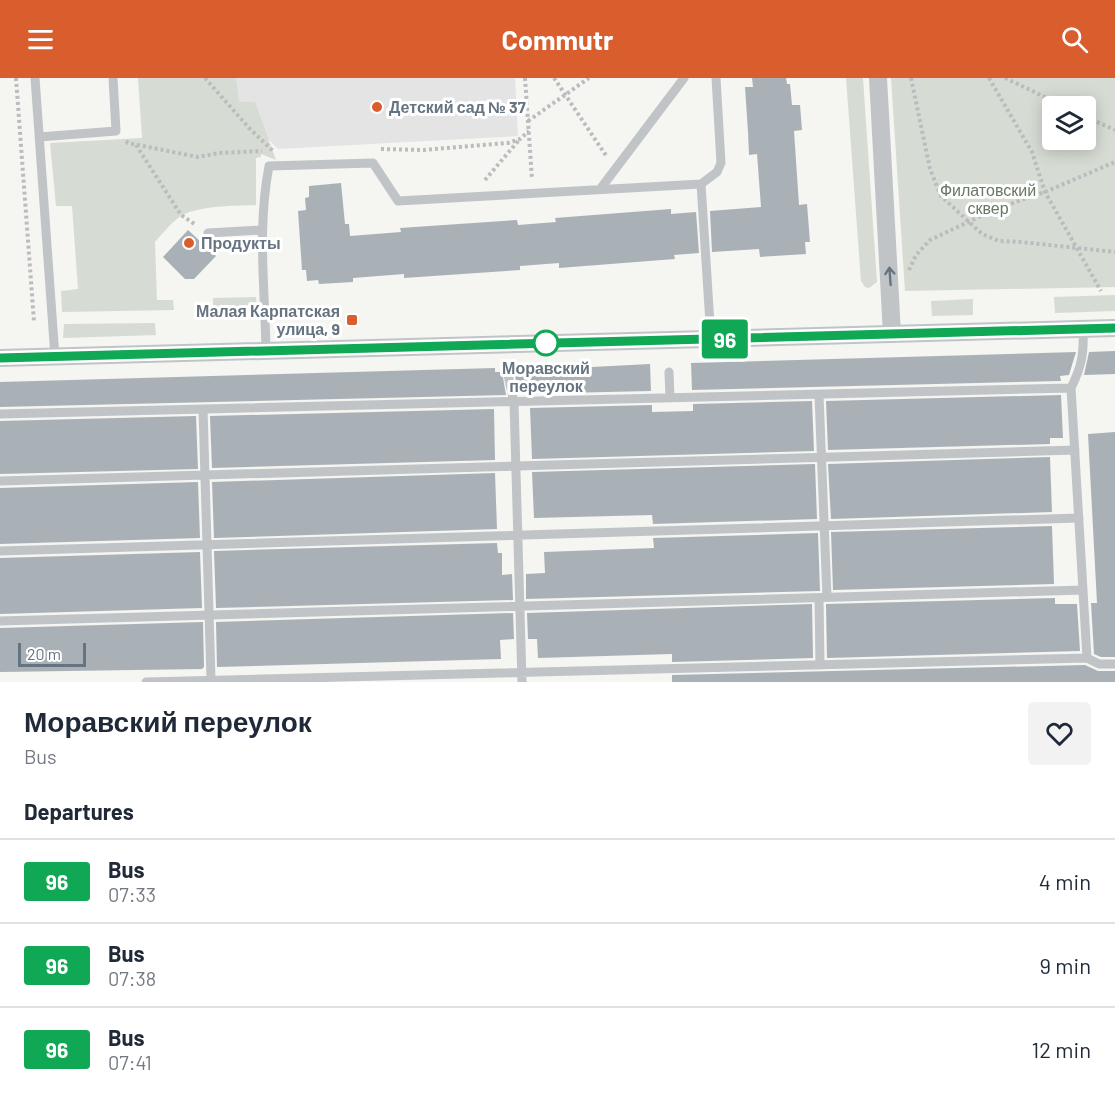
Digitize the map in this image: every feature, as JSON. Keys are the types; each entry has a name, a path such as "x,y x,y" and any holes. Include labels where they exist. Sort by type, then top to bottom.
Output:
{"street":[{"path":"878,78 892,334"},
{"path":"0,358 1115,328"}],"lane":[{"path":"35,78 55,357"},
{"path":"39,137 116,131 113,78"},
{"path":"601,188 617,170 661,106 684,78"},
{"path":"266,351 261,247 264,191 269,166 373,163 399,201 701,184 717,172 721,163 716,78"},
{"path":"701,184 711,339"},
{"path":"207,233 262,230"},
{"path":"1083,329 1084,350 1081,367 1071,388 1087,658"},
{"path":"669,372 670,398"},
{"path":"508,375 514,402 521,677"},
{"path":"0,414 1071,388"},
{"path":"819,394 824,526 820,665"},
{"path":"203,409 211,680"},
{"path":"0,481 1075,450"},
{"path":"0,551 1079,518"},
{"path":"0,621 1083,590"},
{"path":"146,682 521,677 820,665 1087,658 1098,663 1115,664"}],"path":[{"path":"16,78 34,322"},
{"path":"116,131 128,143 198,157 240,152 268,151 276,154 249,128 205,78"},
{"path":"525,78 532,188"},
{"path":"554,78 617,170"},
{"path":"528,121 589,78"},
{"path":"911,78 930,169 941,196 982,234 999,241 1115,252"},
{"path":"989,78 1032,152 1045,192 1101,291"},
{"path":"1005,78 1043,96"},
{"path":"1096,121 1115,130"},
{"path":"468,197 529,131"},
{"path":"377,149 447,149 520,140"},
{"path":"136,145 181,215 207,233"},
{"path":"908,272 916,255 930,240 998,208 1045,192 1115,162"}],"shaded area":[{"name":"Детский сад № 37","path":"208,78 515,78 518,136 278,149"}],"green space":[{"path":"138,78 236,78 239,102 255,102 276,160 261,154 261,157 256,158 256,205 215,207 185,214 178,218 155,242 157,300 173,300 174,310 62,312 61,291 78,289 72,206 56,206 50,143 142,138"},
{"path":"846,78 863,78 877,282 869,288 865,287 861,281"},
{"name":"Филатовский сквер","path":"891,78 1115,78 1115,287 905,291"},
{"path":"1115,295 1115,311 1055,313 1054,297"},
{"path":"256,297 257,307 213,309 213,298"},
{"path":"973,299 973,315 932,316 931,301"},
{"path":"155,323 156,335 63,338 64,324"}],"building":[{"path":"752,78 786,78 787,84 790,84 792,105 800,105 802,130 794,131 799,205 807,204 810,242 805,242 806,254 760,257 759,249 712,252 710,211 761,207 757,154 749,155 745,87 753,87"},
{"path":"341,183 345,224 349,224 350,236 401,232 400,228 517,220 518,225 556,222 555,218 671,209 671,214 696,212 699,253 674,255 675,259 559,268 559,263 520,266 520,270 404,278 404,274 353,278 353,282 319,284 318,280 307,281 306,270 302,270 298,211 306,210 305,198 309,197 309,186"},
{"name":"Продукты","path":"188,230 216,256 194,279 185,279 163,257"},
{"path":"1115,351 1115,374 1084,375 1089,352"},
{"path":"1076,352 1069,375 1060,376 1061,381 692,390 691,363"},
{"path":"650,364 651,391 519,394 514,371"},
{"path":"495,368 495,372 502,372 506,395 0,407 0,382"},
{"path":"1061,395 1063,438 1050,438 1050,444 828,450 826,401"},
{"path":"812,401 814,451 532,459 530,408 652,405 652,412 693,411 693,404"},
{"path":"494,409 495,460 212,468 210,416"},
{"path":"196,416 198,469 0,474 0,421"},
{"path":"1115,432 1115,657 1101,657 1094,654 1091,603 1097,603 1088,434"},
{"path":"1050,457 1052,512 831,519 828,464"},
{"path":"815,464 817,519 653,524 652,515 534,518 532,472"},
{"path":"495,473 497,529 214,538 212,482"},
{"path":"198,482 200,538 0,544 0,488"},
{"path":"1052,526 1054,584 833,590 831,532"},
{"path":"818,533 820,591 526,599 526,574 545,573 544,552 654,548 653,538"},
{"path":"497,543 498,553 502,553 502,575 512,574 513,600 216,608 214,551"},
{"path":"200,552 202,608 0,614 0,558"},
{"path":"1055,598 1055,604 1077,604 1080,651 827,658 826,604"},
{"path":"812,604 813,658 672,662 672,654 538,658 537,639 528,639 527,613"},
{"path":"513,613 514,639 500,640 501,659 217,667 216,622"},
{"path":"203,622 204,667 202,669 0,672 0,628"},
{"path":"1085,665 1098,671 1115,671 1115,682 672,682 672,675"}],"bus line":[{"name":"96","path":"0,358 1115,328"}],"place":[{"name":"Детский сад № 37","path":"377,107"},
{"name":"Продукты","path":"189,243"},
{"name":"Малая Карпатская улица, 9","path":"352,320"},
{"name":"Моравский переулок","path":"546,343"}]}
